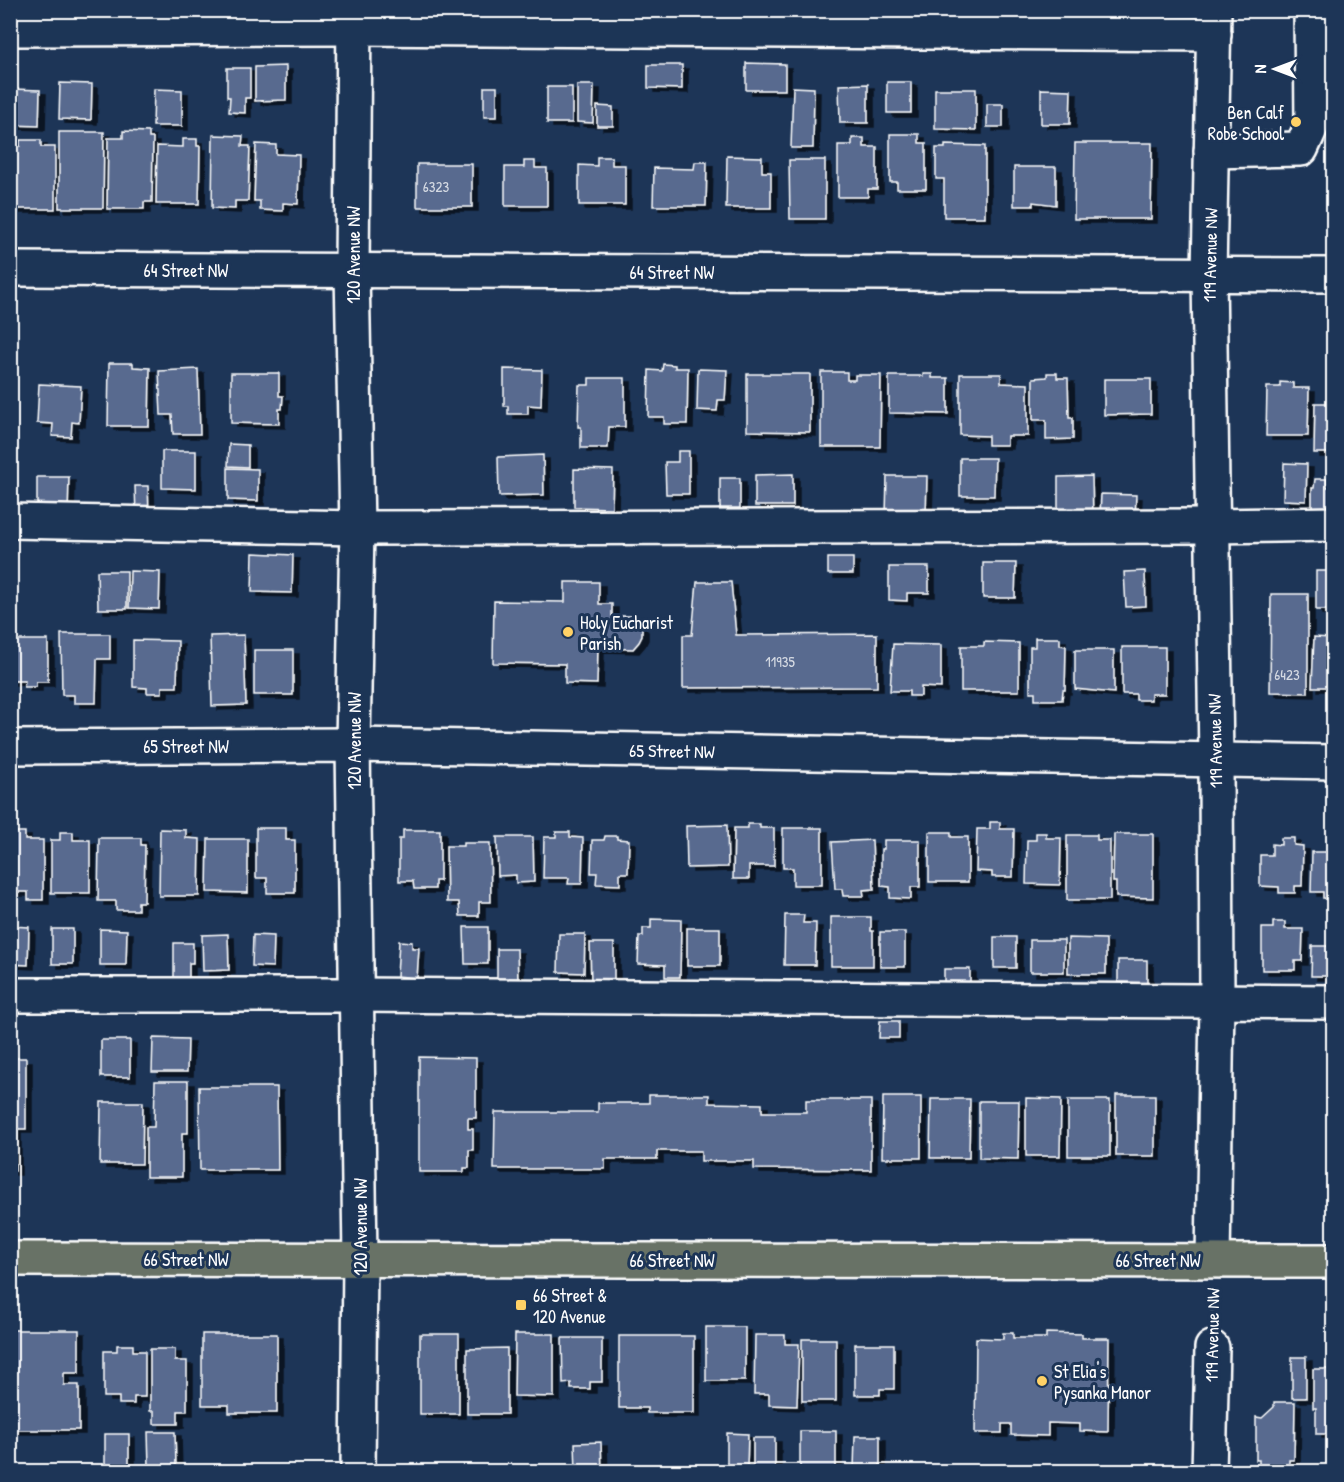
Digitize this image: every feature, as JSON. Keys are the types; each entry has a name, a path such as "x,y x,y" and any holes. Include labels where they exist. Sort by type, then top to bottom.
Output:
{"main road":[{"name":"66 Street NW","path":"10,1259 1334,1261"}],"street":[{"path":"1211,151 1301,149 1312,125 1311,10"},
{"path":"10,29 354,19 1214,22"},
{"name":"120 Avenue NW","path":"354,19 352,271 357,528 353,745 360,1259 358,1472"},
{"name":"119 Avenue NW","path":"1214,22 1209,274 1216,760 1217,1000 1214,1260"},
{"name":"64 Street NW","path":"10,269 1334,275"},
{"path":"10,521 357,528 1334,524"},
{"name":"65 Street NW","path":"10,747 353,745 1334,762"},
{"path":"10,995 357,995 1334,1002"},
{"name":"119 Avenue NW","path":"1209,1472 1212,1348"}],"path":[{"name":"119 Avenue NW","path":"1212,1348 1214,1260"}],"building":[{"path":"934,10 969,10 969,14 934,14"},
{"path":"1124,10 1161,10 1161,33 1124,33"},
{"path":"746,63 785,64 785,90 746,90"},
{"path":"648,65 682,65 682,89 648,88"},
{"path":"286,66 286,100 255,101 255,67"},
{"path":"227,68 250,68 250,98 245,98 245,113 229,112"},
{"path":"887,82 911,82 911,113 887,113"},
{"path":"60,83 92,84 91,120 59,119"},
{"path":"868,84 868,123 840,123 839,85"},
{"path":"577,85 594,85 593,123 577,122"},
{"path":"484,87 497,87 497,117 484,117"},
{"path":"547,87 572,87 572,123 547,123"},
{"path":"793,87 814,88 813,148 791,148"},
{"path":"13,89 40,90 39,126 12,125"},
{"path":"154,89 182,90 182,126 153,126"},
{"path":"935,89 976,89 976,130 935,129"},
{"path":"1041,89 1071,90 1070,124 1041,124"},
{"path":"987,104 1003,104 1003,127 987,127"},
{"path":"597,106 613,107 613,126 597,126"},
{"path":"123,131 149,132 149,138 153,138 152,202 144,202 144,209 107,209 108,138 123,138"},
{"path":"59,132 104,132 103,208 59,208"},
{"path":"890,134 919,134 919,143 926,143 926,189 897,189 897,182 890,182"},
{"path":"213,135 243,136 242,146 250,146 248,201 235,201 235,209 212,208"},
{"path":"852,138 864,138 864,147 877,147 877,189 868,189 868,197 838,197 838,145 852,145"},
{"path":"183,139 197,139 197,146 200,146 199,204 156,204 157,146 183,147"},
{"path":"20,140 41,140 41,147 55,147 55,209 11,209 10,146 20,146"},
{"path":"1075,143 1152,143 1151,219 1074,219"},
{"path":"256,144 276,145 276,154 299,155 298,204 283,203 283,211 260,210 260,201 254,201"},
{"path":"945,145 985,146 985,217 944,217 944,179 936,179 936,148 945,148"},
{"path":"727,156 762,157 762,172 771,172 771,208 726,208"},
{"path":"597,157 612,157 612,165 625,165 625,205 579,205 579,165 597,166"},
{"path":"789,160 825,160 825,219 790,219"},
{"path":"524,161 535,161 535,168 547,168 547,206 505,206 505,167 524,167"},
{"path":"695,162 707,162 706,206 653,206 654,168 694,169"},
{"path":"417,164 472,164 472,207 417,207"},
{"path":"1014,167 1056,167 1056,205 1033,202 1033,206 1014,206"},
{"path":"109,363 133,363 133,367 150,368 149,426 108,426"},
{"path":"663,364 675,365 675,368 688,368 687,424 664,424 664,417 648,417 649,370 662,371"},
{"path":"198,369 200,434 173,434 172,415 161,415 159,371"},
{"path":"504,369 542,370 541,406 528,405 528,414 508,414 508,406 504,406"},
{"path":"698,369 727,370 725,400 718,400 717,411 697,410"},
{"path":"821,372 847,372 847,380 855,380 855,375 881,375 880,447 821,447"},
{"path":"231,373 279,373 279,396 283,396 282,409 279,409 279,424 231,423"},
{"path":"1047,373 1057,373 1057,378 1068,378 1069,418 1073,418 1073,439 1046,440 1046,420 1033,420 1033,378 1047,377"},
{"path":"747,374 810,374 810,432 747,431"},
{"path":"923,374 932,374 932,378 948,378 948,414 889,413 889,376 923,376"},
{"path":"960,374 1001,374 1001,383 1028,384 1028,436 1007,436 1007,445 988,445 988,436 960,435"},
{"path":"589,378 625,378 625,427 609,427 608,448 581,448 581,427 578,427 579,385 589,385"},
{"path":"1104,379 1151,379 1151,414 1104,415"},
{"path":"1280,382 1293,383 1293,388 1309,388 1308,436 1266,436 1267,387 1280,387"},
{"path":"39,384 81,386 79,423 72,422 71,437 52,436 53,424 37,423"},
{"path":"1315,403 1334,403 1334,453 1314,453"},
{"path":"229,444 248,445 248,467 228,466"},
{"path":"162,451 196,451 196,489 162,488"},
{"path":"678,451 689,451 689,494 666,494 665,462 678,462"},
{"path":"543,455 544,495 499,496 498,457"},
{"path":"960,458 995,458 994,496 960,496"},
{"path":"1284,463 1307,464 1306,501 1283,500"},
{"path":"228,468 258,469 258,501 228,500"},
{"path":"574,469 613,470 612,508 574,507"},
{"path":"793,474 793,506 755,506 755,475"},
{"path":"887,476 927,476 926,516 886,515"},
{"path":"1092,476 1093,518 1058,518 1058,477"},
{"path":"37,477 69,477 68,513 37,513"},
{"path":"720,478 740,478 740,508 720,508"},
{"path":"1315,479 1327,479 1327,487 1331,487 1331,515 1312,515 1312,488 1314,488"},
{"path":"135,486 148,486 149,515 136,515"},
{"path":"1101,494 1136,495 1135,517 1100,516"},
{"path":"253,553 293,555 292,593 252,592"},
{"path":"828,558 853,558 853,574 828,574"},
{"path":"983,563 1016,563 1015,598 983,598"},
{"path":"889,567 929,567 929,593 907,593 907,601 889,600"},
{"path":"97,571 127,571 127,609 98,609"},
{"path":"130,571 160,572 159,609 129,608"},
{"path":"1145,571 1146,606 1126,607 1124,572"},
{"path":"1316,571 1334,571 1334,610 1316,610"},
{"name":"Holy Eucharist Parish","path":"565,582 599,582 599,604 612,604 612,616 633,616 642,628 642,636 633,649 598,648 597,684 565,683 565,664 493,663 494,601 565,602"},
{"path":"697,582 731,582 736,635 877,634 877,687 683,688 683,635 692,635"},
{"path":"1271,594 1308,594 1308,693 1270,692"},
{"path":"1331,628 1334,628 1334,693 1327,693 1328,687 1312,687 1314,637 1331,638"},
{"path":"61,634 110,634 110,659 97,659 96,703 74,703 74,695 62,695"},
{"path":"244,635 246,705 212,706 210,636"},
{"path":"1035,638 1060,638 1060,645 1066,646 1065,690 1063,690 1062,700 1035,700 1035,692 1030,692 1030,647 1035,647"},
{"path":"10,640 48,640 48,682 36,682 36,687 24,687 25,681 10,681"},
{"path":"133,640 178,641 177,687 162,687 162,693 147,693 147,688 133,687"},
{"path":"984,642 1019,643 1019,691 961,691 961,646 984,646"},
{"path":"893,644 941,645 941,688 921,687 921,696 909,696 909,691 890,691"},
{"path":"1122,647 1165,647 1165,694 1151,694 1151,700 1136,700 1136,694 1122,694"},
{"path":"254,650 293,650 293,695 254,695"},
{"path":"1075,650 1114,650 1114,693 1075,689"},
{"path":"990,822 1000,822 1000,829 1014,829 1013,877 992,877 992,872 976,871 977,829 990,829"},
{"path":"748,824 760,824 760,828 774,828 774,866 749,866 749,879 733,879 734,828 748,828"},
{"path":"727,825 728,867 687,868 686,826"},
{"path":"256,828 286,828 286,840 295,840 295,893 267,893 267,878 256,878"},
{"path":"783,828 822,828 822,885 793,885 793,868 783,868"},
{"path":"160,829 186,830 186,838 200,839 199,896 159,896"},
{"path":"403,830 440,830 440,881 435,881 435,889 414,889 413,881 399,881 399,839 403,839"},
{"path":"10,832 25,832 25,840 43,840 43,900 28,900 28,892 10,892"},
{"path":"60,832 73,832 73,840 90,840 90,893 51,893 51,840 60,840"},
{"path":"556,832 570,832 570,837 583,838 582,884 568,884 569,878 543,878 544,837 556,837"},
{"path":"929,832 951,832 951,837 968,837 968,882 929,882"},
{"path":"1036,833 1046,833 1046,838 1061,838 1060,885 1026,884 1027,840 1036,840"},
{"path":"1114,834 1153,834 1153,898 1116,897 1116,882 1113,882"},
{"path":"1067,835 1097,835 1097,840 1110,840 1110,900 1067,900"},
{"path":"605,836 617,836 617,839 629,840 628,873 620,873 620,885 596,884 597,873 591,873 592,840 604,840"},
{"path":"497,837 533,837 534,882 516,883 516,875 498,876"},
{"path":"99,838 141,838 141,845 145,845 144,902 138,902 138,910 116,910 116,901 98,901"},
{"path":"1281,838 1294,838 1294,845 1303,846 1302,886 1295,886 1295,893 1279,893 1279,887 1260,886 1260,855 1272,855 1272,844 1281,845"},
{"path":"208,839 248,839 248,893 207,892"},
{"path":"872,840 874,889 863,890 864,896 843,896 842,889 835,889 832,842"},
{"path":"884,840 920,840 920,887 911,887 911,899 890,898 890,887 881,886 881,849 884,849"},
{"path":"463,843 490,843 491,902 479,902 479,916 460,916 459,902 447,902 446,846 463,846"},
{"path":"1312,852 1334,852 1334,899 1323,898 1323,892 1311,892"},
{"path":"785,915 804,915 803,923 816,923 815,965 784,965"},
{"path":"831,917 871,917 873,966 831,966"},
{"path":"651,919 681,920 680,977 665,977 665,965 638,964 639,936 643,936 643,928 651,928"},
{"path":"1273,922 1285,922 1285,929 1303,929 1302,961 1295,961 1295,970 1262,970 1262,928 1273,928"},
{"path":"10,926 29,927 28,965 10,964"},
{"path":"464,927 488,927 488,964 465,964"},
{"path":"687,928 720,928 720,966 687,966"},
{"path":"52,929 73,929 73,964 52,964"},
{"path":"100,929 127,930 126,965 100,965"},
{"path":"880,932 905,932 905,967 880,967"},
{"path":"228,934 229,970 203,971 202,935"},
{"path":"559,934 585,934 584,973 558,972"},
{"path":"253,935 274,936 273,967 252,966"},
{"path":"994,937 1016,937 1016,968 994,968"},
{"path":"1068,938 1106,939 1106,974 1068,974"},
{"path":"1030,940 1064,940 1064,972 1030,972"},
{"path":"399,941 412,942 412,948 419,948 417,978 397,976"},
{"path":"174,943 193,943 193,963 189,963 189,984 174,984"},
{"path":"590,943 614,943 614,983 591,983"},
{"path":"1312,946 1334,946 1334,976 1311,976"},
{"path":"497,949 517,949 518,981 497,981"},
{"path":"1118,960 1147,960 1147,983 1118,982"},
{"path":"944,969 970,969 970,987 944,987"},
{"path":"880,1021 899,1021 899,1038 879,1038"},
{"path":"153,1038 188,1039 187,1072 152,1072"},
{"path":"101,1040 130,1040 130,1077 101,1077"},
{"path":"419,1057 476,1058 476,1118 468,1118 468,1129 473,1129 473,1150 469,1150 469,1168 464,1168 464,1172 419,1172"},
{"path":"10,1058 26,1058 26,1129 15,1129 15,1171 10,1171"},
{"path":"155,1081 188,1081 188,1133 182,1133 182,1177 146,1177 146,1127 154,1127"},
{"path":"199,1087 277,1087 278,1170 200,1170"},
{"path":"649,1095 709,1095 709,1103 762,1104 762,1112 806,1112 806,1100 871,1100 871,1170 754,1169 754,1161 701,1161 701,1151 657,1151 657,1159 605,1159 605,1169 494,1169 495,1112 598,1112 598,1103 649,1103"},
{"path":"1116,1095 1155,1095 1155,1156 1116,1156"},
{"path":"883,1097 921,1097 921,1158 882,1158"},
{"path":"1026,1098 1061,1099 1060,1156 1026,1156"},
{"path":"931,1099 970,1099 969,1158 930,1158"},
{"path":"1068,1100 1110,1100 1110,1156 1068,1156"},
{"path":"979,1101 1019,1101 1018,1159 979,1158"},
{"path":"101,1102 143,1102 142,1164 100,1164"},
{"path":"706,1327 745,1327 745,1381 706,1381"},
{"path":"10,1330 79,1330 79,1373 64,1373 64,1385 79,1385 79,1430 10,1430"},
{"name":"St Elia's Pysanka Manor","path":"1003,1333 1013,1333 1013,1338 1046,1338 1046,1333 1082,1334 1082,1338 1109,1338 1108,1432 1080,1431 1080,1424 1048,1423 1048,1436 1011,1435 1011,1424 1002,1424 1002,1433 975,1433 976,1338 1003,1339"},
{"path":"202,1334 277,1334 277,1413 229,1413 229,1405 202,1405"},
{"path":"420,1334 459,1334 459,1414 420,1414"},
{"path":"515,1334 554,1334 554,1397 514,1396"},
{"path":"755,1335 785,1335 785,1344 799,1344 797,1406 769,1405 769,1394 754,1394"},
{"path":"619,1336 694,1336 694,1413 647,1413 647,1408 619,1408"},
{"path":"562,1338 602,1338 602,1382 590,1382 590,1389 571,1389 571,1383 563,1384"},
{"path":"802,1339 836,1339 836,1401 802,1401"},
{"path":"855,1344 894,1344 894,1389 880,1389 880,1395 855,1395"},
{"path":"117,1345 133,1345 133,1351 145,1351 145,1397 134,1397 134,1404 119,1404 119,1397 104,1397 104,1351 117,1351"},
{"path":"507,1348 507,1414 467,1414 467,1349"},
{"path":"150,1349 175,1349 175,1361 187,1361 187,1411 178,1411 178,1424 154,1424 154,1411 150,1411"},
{"path":"1292,1357 1306,1357 1306,1398 1292,1398"},
{"path":"1313,1369 1334,1369 1334,1434 1316,1434"},
{"path":"1274,1402 1295,1402 1294,1460 1289,1460 1289,1472 1259,1472 1259,1460 1256,1460 1256,1417 1262,1418 1274,1407"},
{"path":"800,1431 836,1431 836,1471 800,1471"},
{"path":"148,1432 175,1432 176,1466 149,1466"},
{"path":"727,1433 748,1434 747,1469 727,1469"},
{"path":"105,1434 129,1434 129,1466 105,1466"},
{"path":"855,1436 880,1436 880,1469 854,1469"},
{"path":"753,1438 775,1438 775,1472 753,1472"},
{"path":"601,1442 602,1472 576,1472 575,1443"}],"place":[{"name":"Ben Calf Robe School","path":"1296,122"},
{"name":"Holy Eucharist Parish","path":"568,632"},
{"name":"66 Street & 120 Avenue","path":"521,1305"},
{"name":"St Elia's Pysanka Manor","path":"1042,1381"}]}
